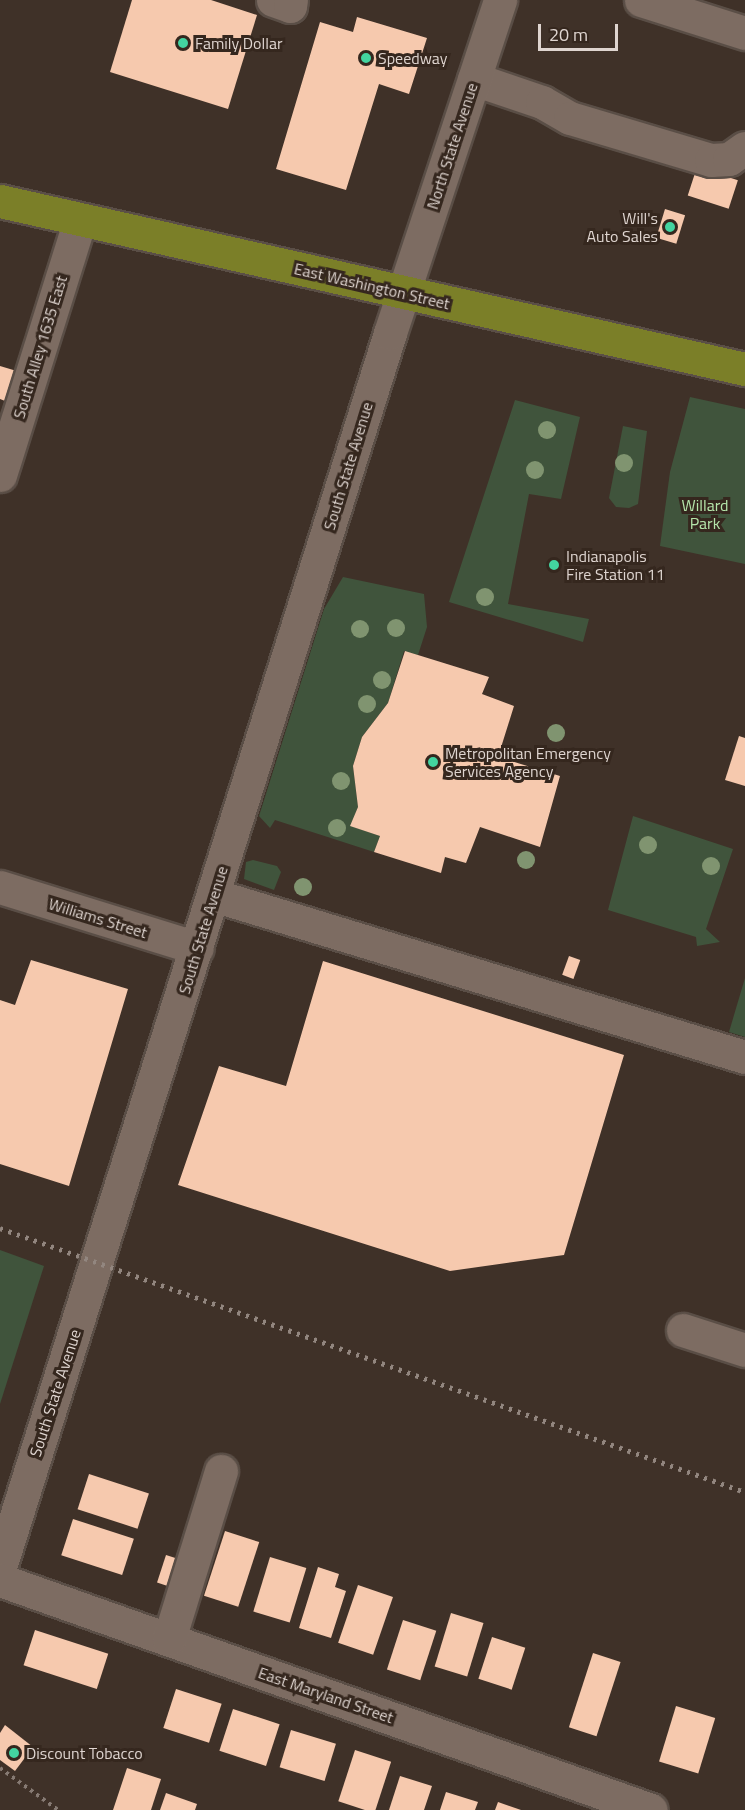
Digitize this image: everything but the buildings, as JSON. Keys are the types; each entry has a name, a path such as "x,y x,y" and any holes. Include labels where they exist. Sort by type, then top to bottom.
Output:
{"main road":[{"name":"East Washington Street","path":"0,201 745,369"}],"street":[{"name":"North State Avenue","path":"405,293 500,0"},
{"path":"641,0 705,8 745,33"},
{"path":"474,80 542,102 570,118 711,160 729,159 745,148"},
{"name":"South Alley 1635 East","path":"0,475 80,220"},
{"name":"South State Avenue","path":"0,1567 405,293"},
{"name":"Williams Street","path":"0,887 197,948"},
{"path":"213,895 745,1057"},
{"path":"683,1330 745,1350"},
{"path":"169,1640 221,1471"},
{"name":"East Maryland Street","path":"0,1580 651,1810"}],"path":[{"path":"0,1768 56,1808"}],"green space":[{"name":"Willard Park","path":"690,397 745,409 745,564 660,546 670,472"},
{"path":"515,400 580,417 561,499 529,494 508,604 589,619 583,642 449,602"},
{"path":"623,426 647,431 638,504 629,508 616,507 609,498"},
{"path":"343,577 424,594 427,627 418,655 404,651 388,703 362,737 353,766 358,807 351,826 380,836 374,852 275,820 270,828 259,816 324,609"},
{"path":"633,816 733,849 706,929 720,942 697,946 696,937 608,910"},
{"path":"253,860 277,866 281,872 274,890 244,879 246,862"},
{"path":"745,978 745,1037 729,1032"},
{"path":"0,1250 44,1266 0,1404"}],"railway":[{"path":"0,1228 745,1492"}],"place":[{"name":"Family Dollar","path":"183,43"},
{"name":"Speedway","path":"366,58"},
{"name":"Will's Auto Sales","path":"670,227"},
{"name":"Indianapolis Fire Station 11","path":"554,565"},
{"name":"Metropolitan Emergency Services Agency","path":"433,762"},
{"name":"Discount Tobacco","path":"14,1753"}]}
